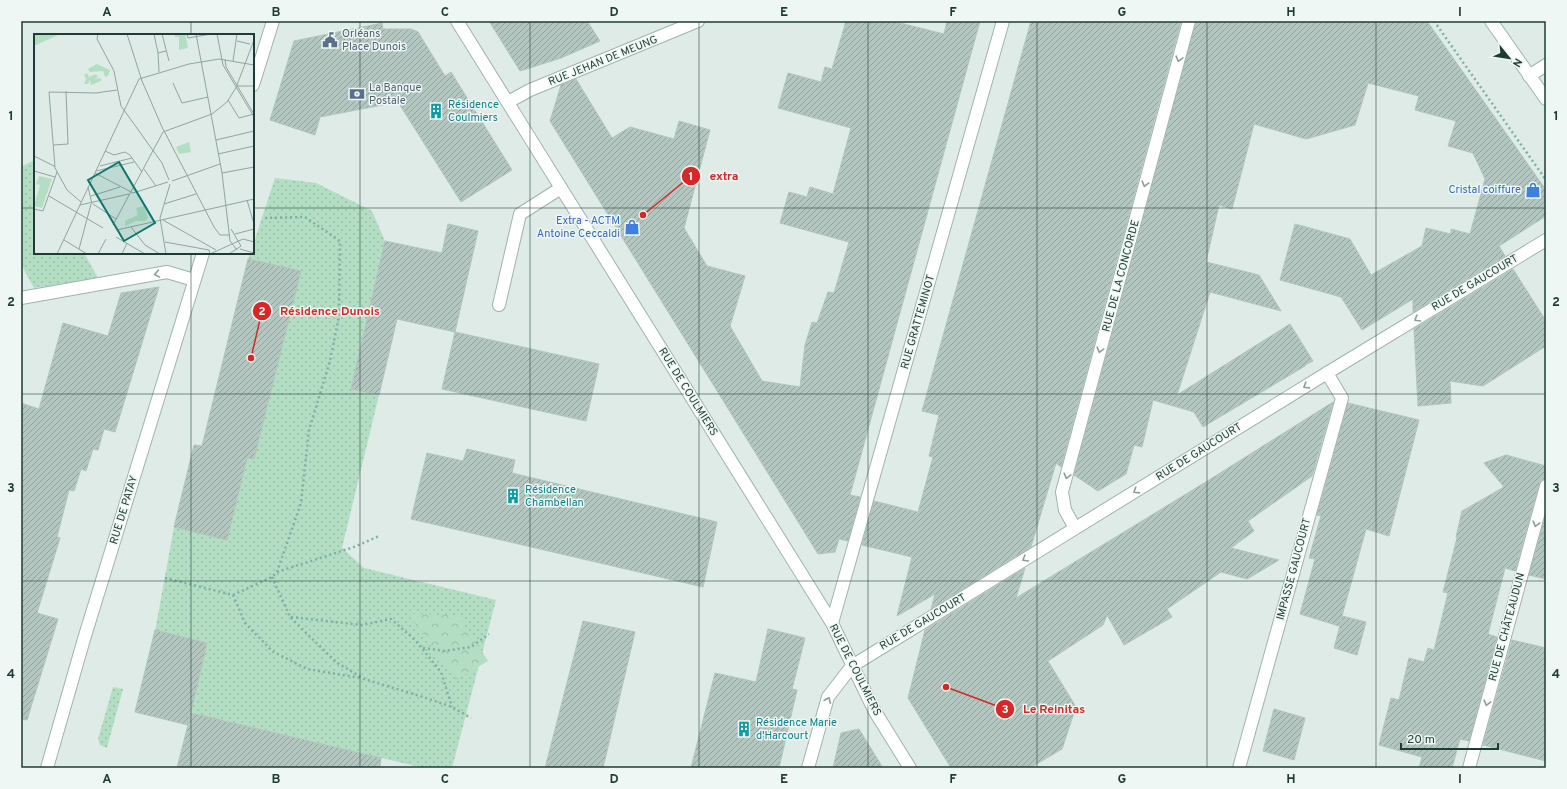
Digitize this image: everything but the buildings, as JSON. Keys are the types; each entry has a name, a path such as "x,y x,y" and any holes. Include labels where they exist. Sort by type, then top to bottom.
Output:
{"street":[{"path":"254,82 273,21"},
{"name":"RUE DE COULMIERS","path":"457,21 832,624 874,710 910,768"},
{"name":"RUE JEHAN DE MEUNG","path":"508,102 530,90 698,21"},
{"name":"RUE GRATTEMINOT","path":"832,624 1003,21"},
{"name":"RUE DE LA CONCORDE","path":"1075,528 1065,510 1062,492 1189,21"},
{"path":"1491,21 1546,99"},
{"path":"1529,76 1546,65"},
{"path":"499,305 520,214 561,188"},
{"name":"RUE DE GAUCOURT","path":"852,666 1327,373 1546,240"},
{"name":"RUE DE PATAY","path":"47,768 84,639 203,254"},
{"path":"21,298 167,272 194,280"},
{"name":"IMPASSE GAUCOURT","path":"1239,768 1342,398 1327,373"},
{"name":"RUE DE CHÂTEAUDUN","path":"1469,768 1546,486"},
{"path":"808,768 828,697 852,666"}],"path":[{"path":"1434,21 1546,180"},
{"path":"262,218 305,218 340,241 338,324 330,361 309,430 301,503 277,572"},
{"path":"165,578 234,595 277,572 354,547 379,536"},
{"path":"272,576 290,617 336,662 364,679"},
{"path":"234,595 245,623 272,651 307,669 364,679 452,707 471,718"},
{"path":"290,617 362,625 391,619 415,640 441,672 452,707"},
{"path":"422,648 445,651 471,647 489,634"}],"green space":[{"path":"34,160 34,254 85,254 98,278 34,288 21,264 21,167"},
{"path":"275,178 316,183 372,211 385,241 351,389 379,395 342,548 364,568 496,600 452,768 424,768 191,713 207,643 155,631 174,527 227,540 247,458 254,459 301,271 248,259 250,254 254,254 254,242"},
{"path":"408,614 458,615 488,661 456,680"},
{"path":"113,687 123,689 107,748 100,745 98,739"}],"place":[{"name":"Orléans Place Dunois","path":"330,40"},
{"name":"La Banque Postale","path":"357,94"},
{"name":"Résidence Coulmiers","path":"436,111"},
{"name":"Cristal coiffure","path":"1533,190"},
{"name":"extra","path":"643,215"},
{"name":"Extra - ACTM Antoine Ceccaldi","path":"632,227"},
{"name":"Résidence Dunois","path":"251,358"},
{"name":"Résidence Chambellan","path":"513,496"},
{"name":"Le Reinitas","path":"946,687"},
{"name":"Résidence Marie d'Harcourt","path":"744,729"}]}
